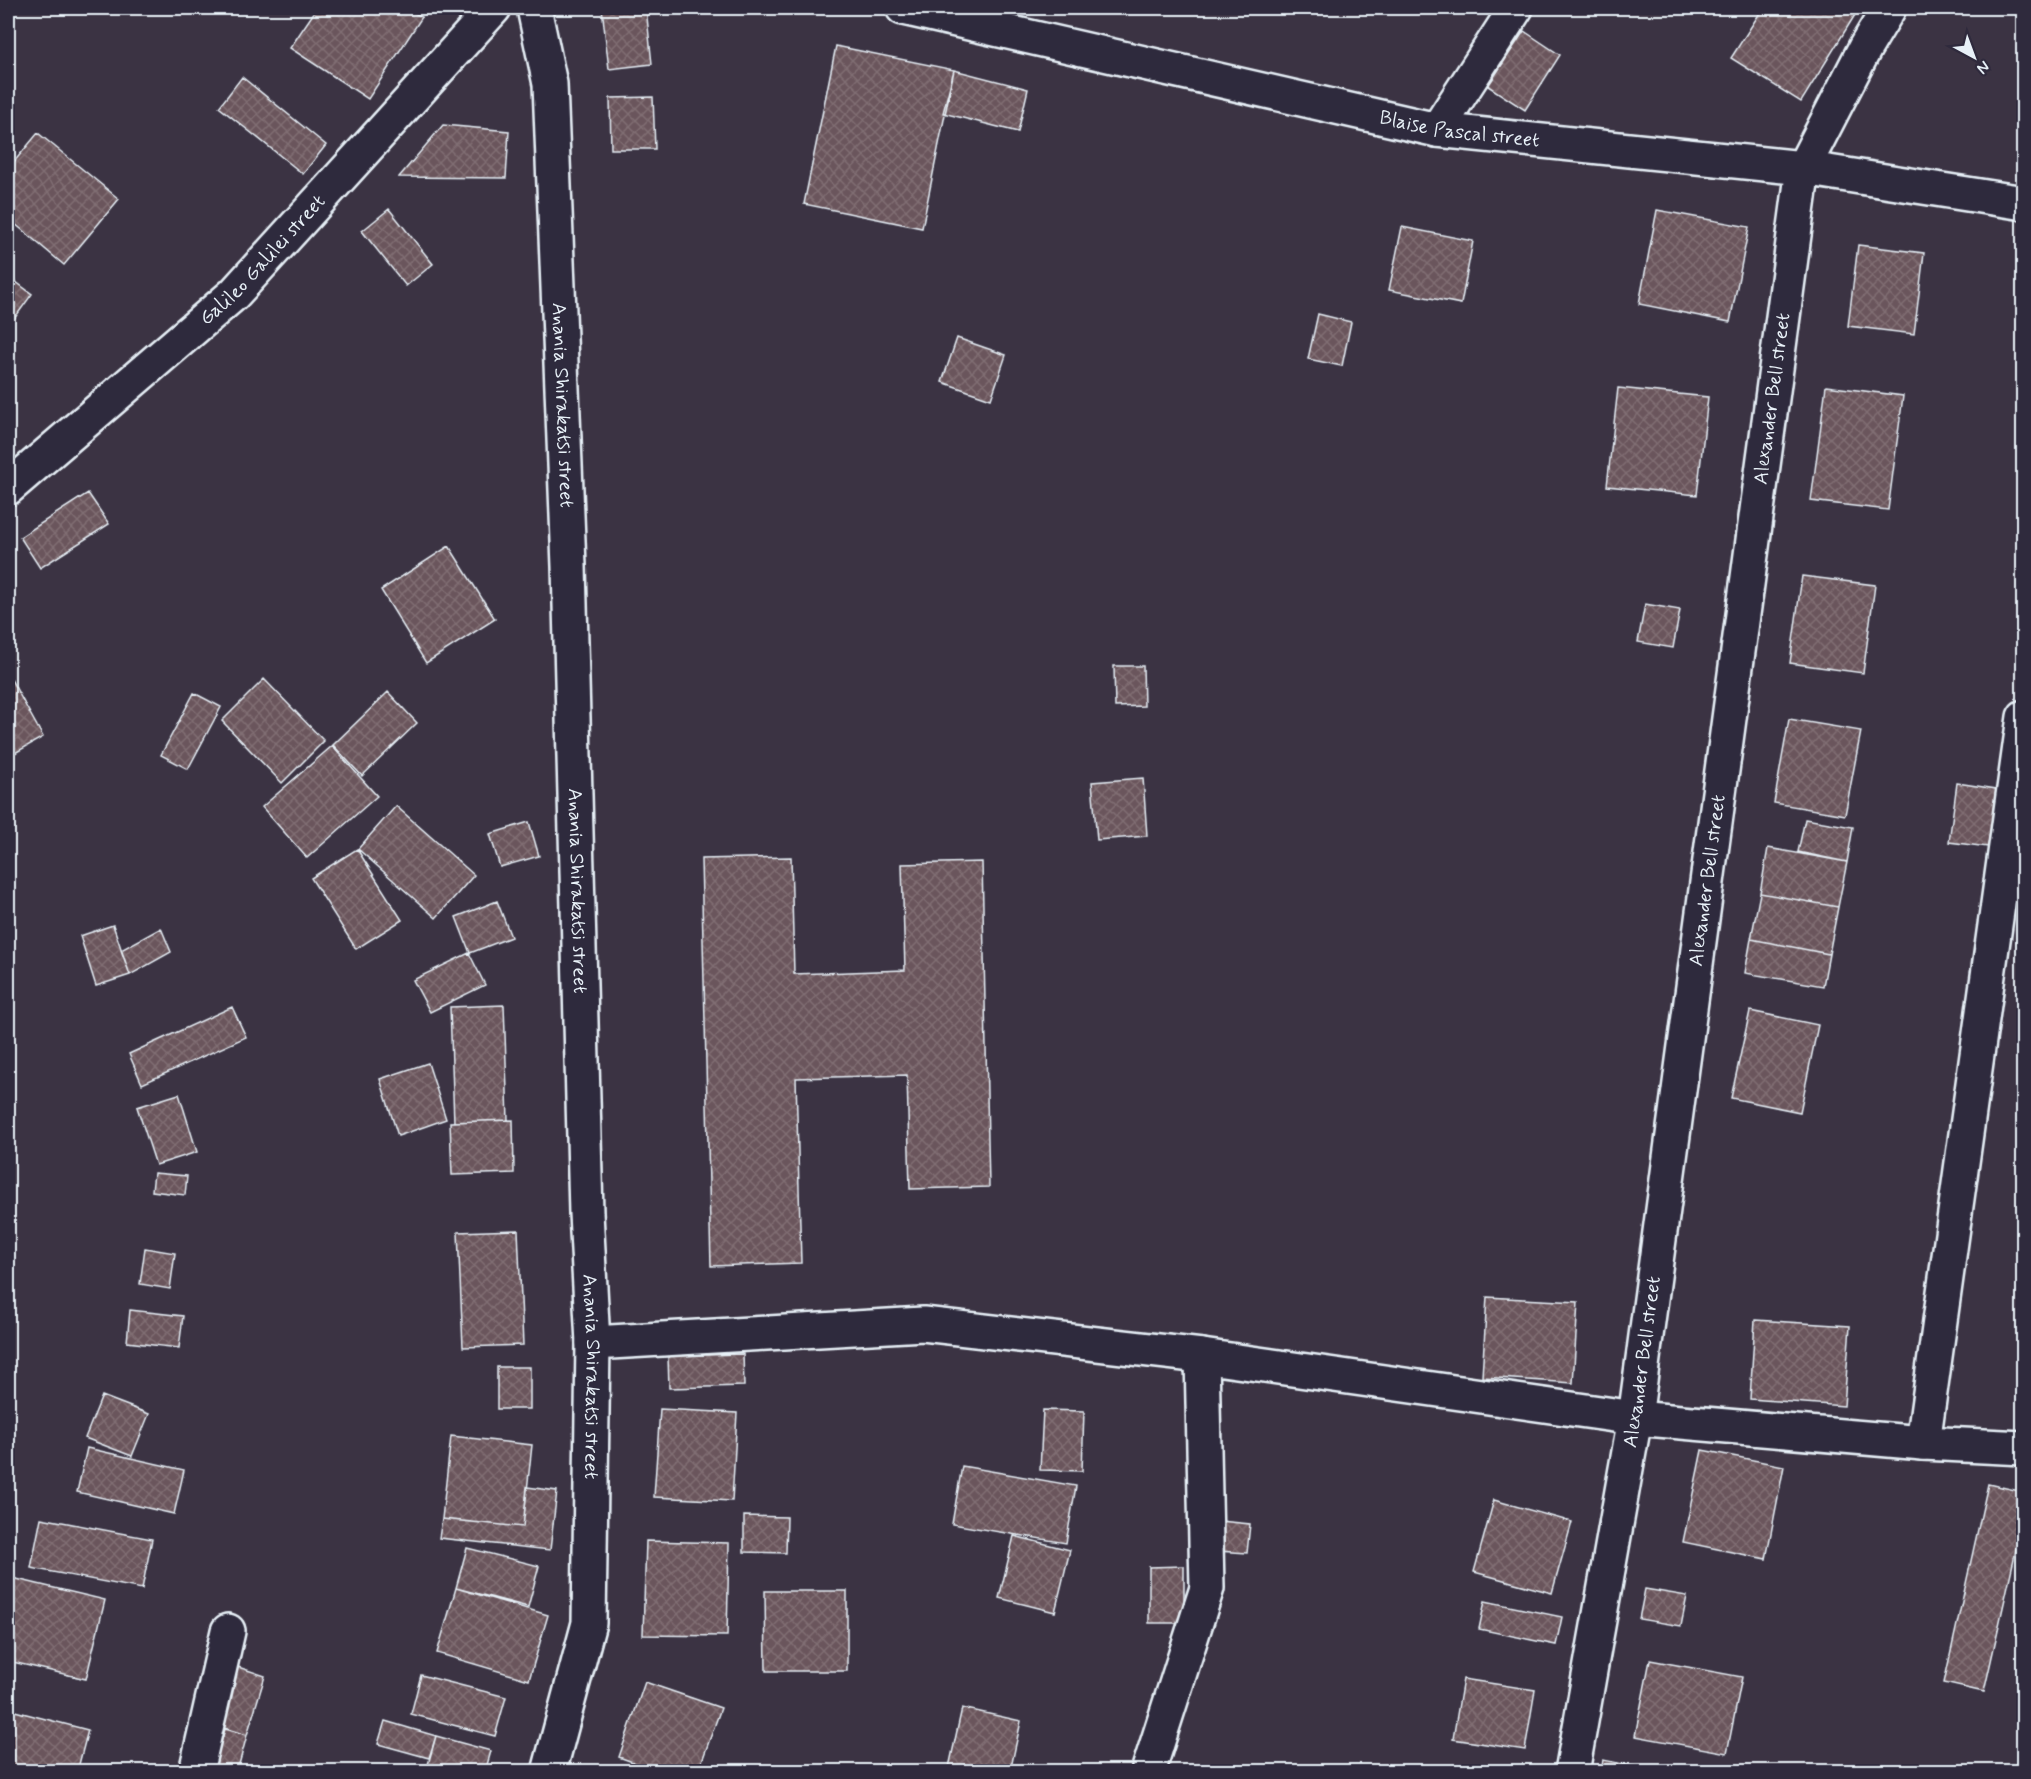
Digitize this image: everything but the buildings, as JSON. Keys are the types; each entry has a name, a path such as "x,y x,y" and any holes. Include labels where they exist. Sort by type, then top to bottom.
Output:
{"street":[{"name":"Galileo Galilei street","path":"8,488 234,294 494,8"},
{"name":"Anania Shirakatsi street","path":"534,8 550,84 569,566 586,1213 592,1343 590,1623 549,1772"},
{"name":"Blaise Pascal street","path":"903,8 1437,130 1803,168 2024,203"},
{"path":"1437,130 1516,8"},
{"name":"Alexander Bell street","path":"1572,1772 1635,1418 1803,168 1865,48 1889,8"},
{"path":"1923,1443 2024,717"},
{"path":"592,1343 923,1324 1202,1356 1635,1418 1923,1443 2024,1448"},
{"path":"1148,1772 1207,1588 1202,1356"},
{"path":"196,1772 228,1632"}]}
